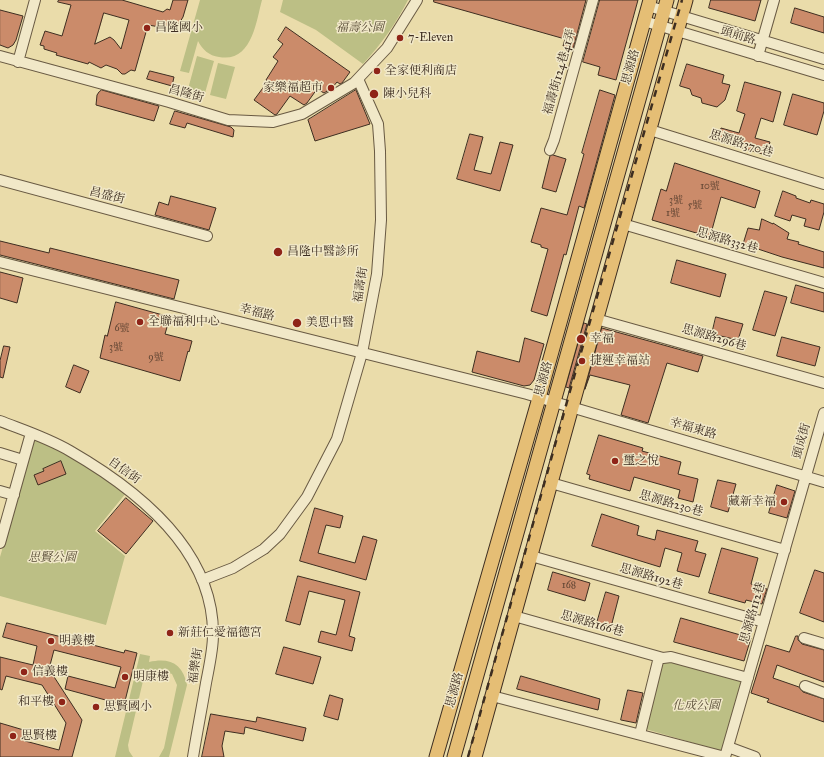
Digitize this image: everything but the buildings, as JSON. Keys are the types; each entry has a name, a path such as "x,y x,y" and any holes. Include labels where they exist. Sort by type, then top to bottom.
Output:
{"main road":[{"path":"475,757 686,0"},
{"name":"思源路","path":"436,757 539,398 649,3"},
{"name":"思源路","path":"454,757 665,5"}],"street":[{"path":"18,62 35,0"},
{"path":"358,78 387,48 417,0"},
{"name":"福壽街124巷41弄","path":"550,150 593,0"},
{"path":"758,56 774,0"},
{"name":"頭前路","path":"649,3 665,5 682,16 824,59"},
{"name":"頭前路","path":"644,21 824,75"},
{"name":"昌隆街","path":"0,56 169,102 228,120 273,122 302,114 354,84 358,78"},
{"name":"福壽街","path":"202,580 233,568 264,549 280,534 301,505 317,479 337,438 362,353 377,274 381,220 382,191 378,124 358,78"},
{"name":"思源路370巷","path":"650,130 824,184"},
{"name":"昌盛街","path":"0,180 207,236"},
{"name":"思源路332巷","path":"623,224 824,283"},
{"name":"幸福路","path":"0,262 554,402"},
{"name":"思源路296巷","path":"596,319 824,383"},
{"name":"幸福東路","path":"554,402 824,482"},
{"name":"頭成街","path":"806,476 824,413"},
{"name":"自信街","path":"0,421 69,450 127,489 146,504 172,530 192,559 202,580"},
{"path":"0,543 31,433"},
{"path":"0,454 23,460"},
{"name":"思源路112巷","path":"726,754 806,476"},
{"name":"思源路230巷","path":"551,483 784,550"},
{"path":"0,491 14,494"},
{"name":"思源路192巷","path":"531,556 764,622"},
{"name":"福樂街","path":"193,757 214,635 211,602 202,580"},
{"name":"思源路166巷","path":"514,616 661,657 671,656 748,678"},
{"path":"804,638 824,644"},
{"path":"640,734 661,657"},
{"path":"805,686 824,693"},
{"path":"492,696 640,734 726,754 755,757"}],"green space":[{"path":"200,0 262,0 251,39 239,54 230,57 219,57 212,55 206,52 198,41 189,73 180,71"},
{"name":"福壽公園","path":"283,0 408,0 388,34 363,64 316,30 280,12"},
{"path":"197,56 214,61 205,93 188,89"},
{"path":"218,63 235,67 226,99 210,95"},
{"name":"思賢公園","path":"34,439 68,455 126,493 95,531 125,556 106,625 0,596 0,557"},
{"path":"140,654 150,656 149,662 169,662 179,667 187,685 169,757 159,757 164,748 177,685 172,674 161,670 155,670 146,676 143,681 128,745 129,751 133,757 115,757"},
{"name":"化成公園","path":"663,659 742,681 721,751 642,728"}],"railway":[{"path":"468,757 570,391 682,0"}],"place":[{"name":"昌隆國小","path":"147,28"},
{"name":"7-Eleven","path":"400,38"},
{"name":"全家便利商店","path":"377,71"},
{"name":"家樂福超市","path":"331,88"},
{"name":"陳小兒科","path":"374,94"},
{"name":"昌隆中醫診所","path":"278,252"},
{"name":"全聯福利中心","path":"140,322"},
{"name":"美恩中醫","path":"297,323"},
{"name":"幸福","path":"581,339"},
{"name":"捷運幸福站","path":"582,361"},
{"name":"璽之悅","path":"615,461"},
{"name":"藏新幸福","path":"784,502"},
{"name":"新莊仁愛福德宮","path":"170,633"},
{"name":"明義樓","path":"51,641"},
{"name":"信義樓","path":"24,672"},
{"name":"明康樓","path":"125,677"},
{"name":"和平樓","path":"62,702"},
{"name":"思賢國小","path":"96,707"},
{"name":"思賢樓","path":"13,736"}]}
